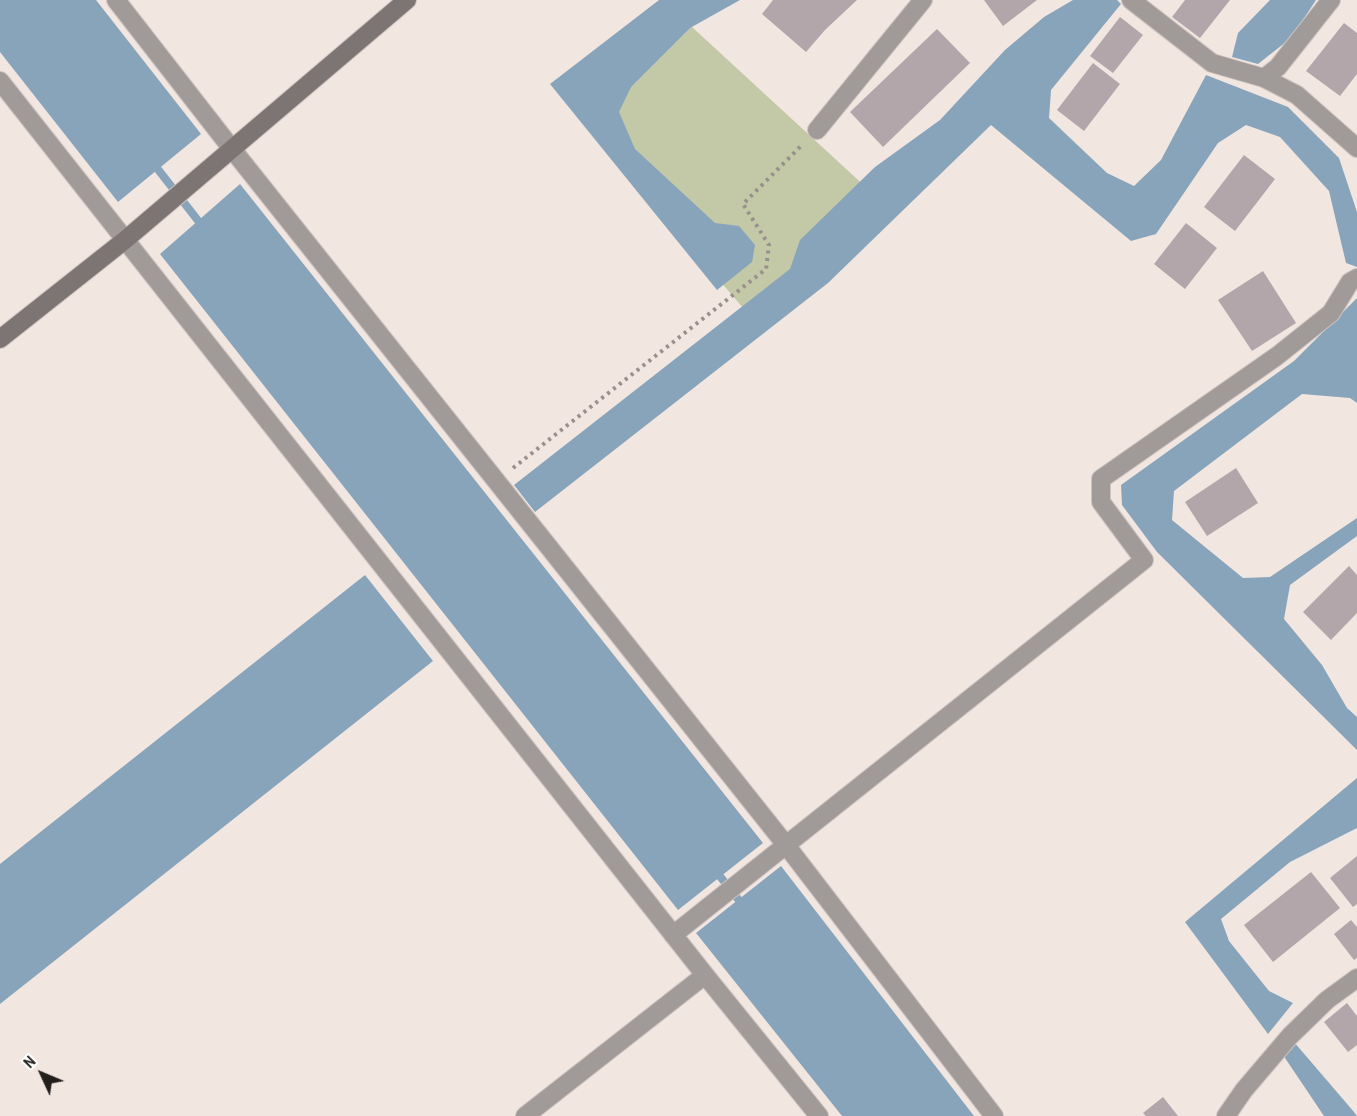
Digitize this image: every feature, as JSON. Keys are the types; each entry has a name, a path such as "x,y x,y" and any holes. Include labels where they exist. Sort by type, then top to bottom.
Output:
{"street":[{"path":"116,0 786,845 994,1116"},
{"path":"0,339 125,240 407,0"},
{"path":"817,130 924,0"},
{"path":"1131,0 1212,63 1264,78 1297,95 1357,148"},
{"path":"1264,78 1278,67 1331,0"},
{"path":"0,81 705,975 819,1116"},
{"path":"674,935 1144,560 1101,502 1101,479 1276,356 1331,313 1354,280"},
{"path":"525,1116 705,975"},
{"path":"1226,1116 1244,1090 1290,1036 1327,1000 1357,978"}],"path":[{"path":"496,481 766,268 769,245 743,204 817,130"}],"green space":[{"path":"667,4 882,202 755,322 557,90"}],"water":[{"path":"0,0 96,0 201,134 118,202 0,52"},
{"path":"659,0 740,0 690,28 631,87 619,112 635,149 715,223 739,226 755,245 752,262 717,290 550,84"},
{"path":"1073,0 1117,0 1121,4 1051,90 1049,118 1107,173 1134,186 1161,160 1206,75 1288,107 1339,158 1357,212 1357,267 1346,263 1329,191 1280,137 1246,125 1218,143 1156,234 1131,241 991,125 828,283 535,512 514,485 790,269 800,240 875,167 940,120 1005,50 1044,17"},
{"path":"1270,0 1316,0 1291,38 1258,64 1232,57 1238,33"},
{"path":"240,184 763,843 678,910 160,254"},
{"path":"1357,298 1357,403 1350,398 1302,394 1174,491 1172,520 1243,578 1270,577 1357,518 1357,536 1290,585 1284,619 1322,665 1347,708 1357,717 1357,750 1157,552 1122,505 1121,485 1294,361"},
{"path":"365,575 433,661 0,1004 0,864"},
{"path":"1357,778 1357,828 1290,862 1221,919 1229,941 1269,991 1293,1003 1268,1034 1185,922"},
{"path":"781,866 974,1116 842,1116 696,933"},
{"path":"1294,1042 1357,1116 1324,1116 1283,1055"}],"building":[{"path":"773,0 857,0 825,30 806,52 762,14"},
{"path":"984,0 1037,0 1003,26"},
{"path":"1185,0 1230,0 1200,38 1172,17"},
{"path":"1120,17 1143,35 1113,73 1090,56"},
{"path":"1344,23 1357,33 1357,74 1340,96 1306,71"},
{"path":"937,29 970,63 883,147 850,112"},
{"path":"1093,63 1120,84 1084,131 1057,110"},
{"path":"1244,155 1275,179 1235,231 1204,207"},
{"path":"1186,223 1217,248 1185,289 1154,264"},
{"path":"1263,271 1296,323 1252,351 1218,300"},
{"path":"1236,468 1258,503 1207,536 1185,502"},
{"path":"1349,566 1357,575 1357,613 1331,640 1303,612"},
{"path":"1357,856 1357,904 1353,907 1330,878"},
{"path":"1311,872 1340,908 1273,962 1244,925"},
{"path":"1351,920 1357,927 1357,958 1354,960 1334,934"},
{"path":"1347,1003 1357,1016 1357,1045 1348,1052 1324,1022"},
{"path":"1163,1097 1178,1116 1146,1116 1143,1113"}],"waterway":[{"path":"153,163 203,227"},
{"path":"715,870 745,908"}]}
